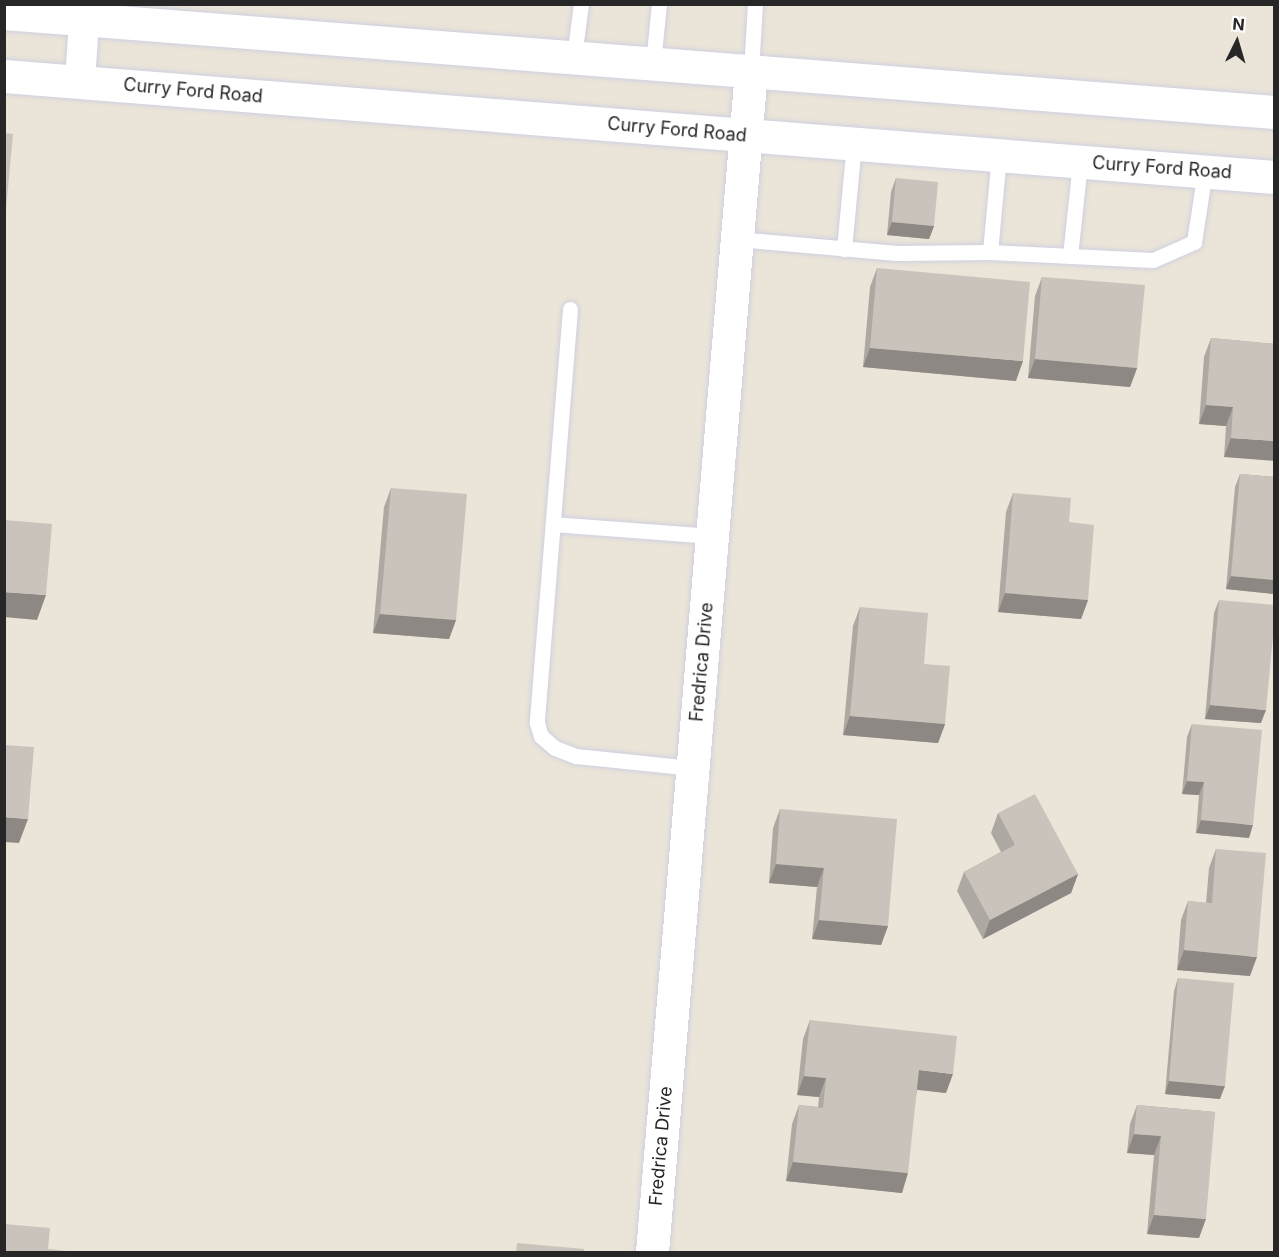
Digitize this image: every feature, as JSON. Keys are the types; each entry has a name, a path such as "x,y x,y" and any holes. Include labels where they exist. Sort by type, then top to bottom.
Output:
{"main road":[{"path":"4,14 84,12 574,57 1275,112"},
{"name":"Fredrica Drive","path":"652,1252 751,70"},
{"name":"Curry Ford Road","path":"4,76 1275,177"}],"street":[{"path":"80,82 84,12"}],"lane":[{"path":"574,57 581,4"},
{"path":"652,63 659,4"},
{"path":"751,70 755,4"},
{"path":"844,249 854,144"},
{"path":"990,252 999,155"},
{"path":"1070,256 1080,162"},
{"path":"737,239 896,253 990,252 1153,260 1194,242 1205,171"},
{"path":"570,309 537,714 541,736 555,748 576,756 693,768"},
{"path":"553,524 712,536"}],"building":[{"path":"4,133 13,134 4,231"},
{"path":"896,178 938,182 934,226 892,222"},
{"path":"877,268 1030,282 1023,361 870,348"},
{"path":"1042,277 1145,285 1137,368 1035,359"},
{"path":"1211,338 1275,344 1275,441 1231,438 1233,407 1206,405"},
{"path":"1240,474 1275,477 1275,580 1231,576"},
{"path":"391,488 467,494 456,620 380,614"},
{"path":"1013,493 1071,498 1069,522 1094,525 1088,600 1005,593"},
{"path":"4,520 52,524 46,595 4,592"},
{"path":"1219,600 1275,605 1266,710 1210,705"},
{"path":"860,607 928,613 924,664 950,666 945,724 850,716"},
{"path":"1192,724 1262,730 1253,825 1201,820 1204,782 1187,781"},
{"path":"4,745 34,747 28,819 4,817"},
{"path":"1035,794 1078,874 990,920 964,872 1015,845 998,813"},
{"path":"780,809 897,819 888,926 819,920 824,868 776,864"},
{"path":"1216,849 1266,853 1257,957 1184,950 1188,901 1212,903"},
{"path":"1178,978 1234,983 1225,1086 1169,1081"},
{"path":"810,1020 957,1036 953,1074 919,1070 908,1173 793,1162 799,1105 823,1108 826,1078 804,1076"},
{"path":"1137,1105 1215,1112 1206,1219 1154,1215 1161,1136 1134,1134"},
{"path":"4,1224 50,1228 48,1249 67,1252 4,1252"},
{"path":"517,1243 584,1249 584,1252 516,1252"}]}
